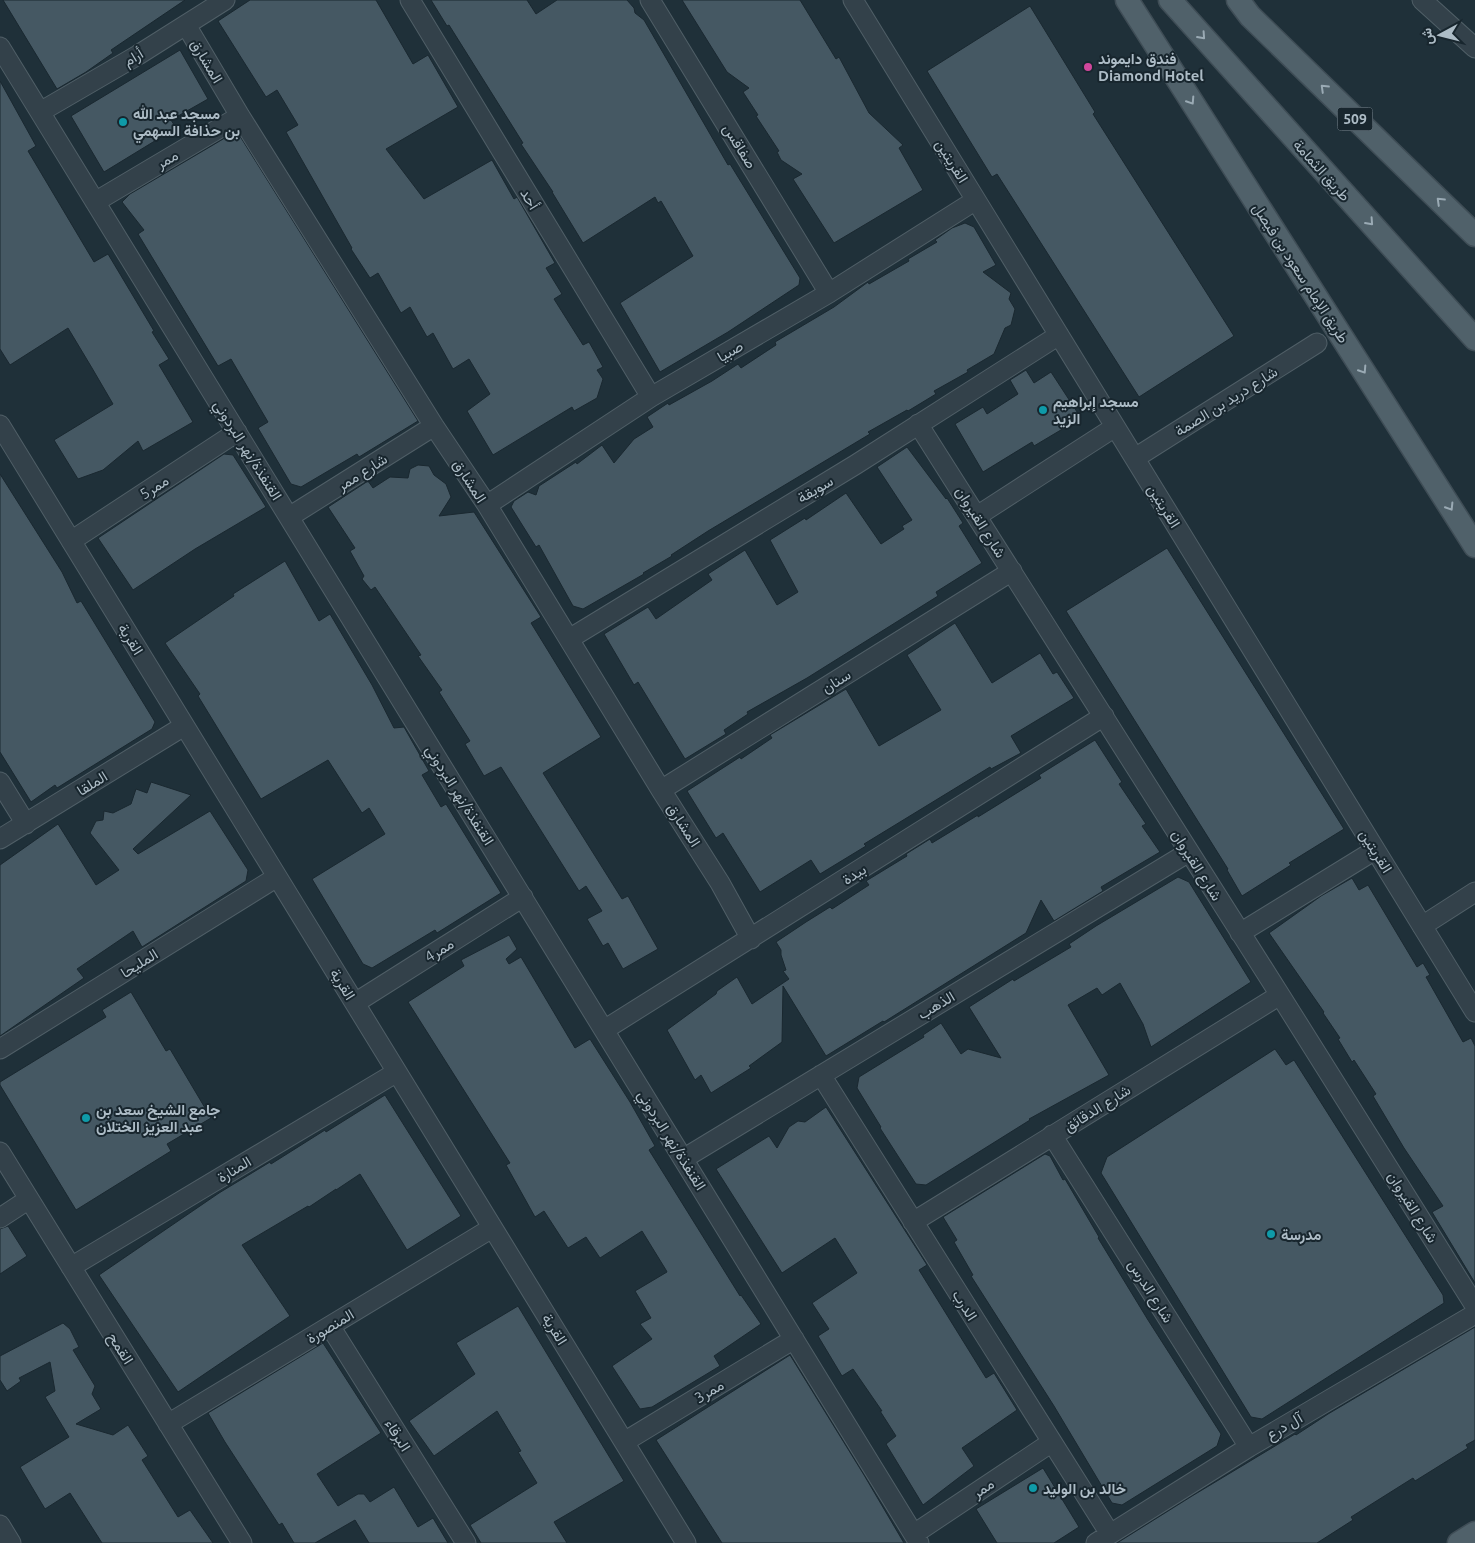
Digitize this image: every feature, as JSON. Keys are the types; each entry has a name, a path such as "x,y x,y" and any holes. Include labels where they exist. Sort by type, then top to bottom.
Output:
{"main road":[{"name":"طريق الإمام سعود بن فيصل","path":"1128,0 1475,546"},
{"name":"طريق الثمامة","path":"1170,0 1475,339"},
{"name":"509","path":"1238,0 1250,16 1475,236"},
{"path":"1459,1543 1475,1533"}],"street":[{"name":"أرام","path":"40,112 138,55 225,0"},
{"name":"أحد","path":"410,0 651,398"},
{"name":"صفاقس","path":"650,0 829,292"},
{"name":"القريتين","path":"853,0 1475,1012"},
{"path":"1422,0 1475,48"},
{"name":"المشارق","path":"186,25 240,116 434,426 486,505 720,883 751,939"},
{"name":"القنفذة/نهر البردوني","path":"0,47 916,1538"},
{"name":"ممر","path":"95,202 240,116"},
{"name":"صبيا","path":"486,505 651,398 829,292 976,200"},
{"name":"سويقة","path":"569,640 856,465 1059,336"},
{"name":"شارع دريد بن الصمة","path":"1134,458 1317,343"},
{"name":"شارع القيروان","path":"918,424 1475,1306"},
{"name":"القرية","path":"0,425 686,1543"},
{"name":"شارع ممر","path":"289,517 434,426"},
{"path":"977,516 1115,426"},
{"name":"ممر5","path":"71,541 237,432"},
{"name":"سنان","path":"661,790 1012,571"},
{"name":"بيدة","path":"604,1030 1104,716"},
{"name":"الملقا","path":"0,840 184,726"},
{"path":"0,782 26,824"},
{"path":"1240,933 1375,850"},
{"name":"الذهب","path":"683,1159 1189,852"},
{"name":"المليحا","path":"0,1049 277,877"},
{"path":"1422,926 1475,892"},
{"name":"ممر4","path":"355,1004 523,897"},
{"name":"شارع الدقائق","path":"913,1222 1280,995"},
{"name":"المنارة","path":"71,1267 397,1072"},
{"name":"الدرب","path":"821,1075 1052,1442 1103,1539"},
{"name":"شارع الدرس","path":"1052,1135 1249,1447"},
{"name":"القمح","path":"0,1152 242,1543"},
{"path":"0,1218 29,1199"},
{"name":"المنصورة","path":"168,1424 492,1228"},
{"name":"آل درع","path":"1103,1539 1249,1447 1475,1314"},
{"name":"البرقاء","path":"330,1326 466,1543"},
{"name":"ممر3","path":"624,1442 794,1339"},
{"name":"ممر","path":"916,1538 1052,1442"},
{"path":"0,1525 12,1543"}],"building":[{"path":"3,0 185,0 111,50 113,53 86,72 57,89"},
{"path":"250,0 376,0 413,64 428,55 458,107 386,149 424,199 492,160 514,199 517,197 555,263 546,268 562,294 554,299 583,345 589,342 603,367 597,370 603,379 597,398 574,411 572,407 493,455 467,411 490,394 469,359 453,369 433,333 427,337 410,307 401,313 378,273 370,278 351,249 286,132 298,125 277,90 266,97 218,21"},
{"path":"431,0 527,0 536,14 557,0 627,0 634,8 635,13 644,20 728,165 730,164 800,278 799,285 728,332 660,372 620,303 693,256 661,201 658,203 655,197 583,243 553,192 521,144 523,143 449,25 447,26"},
{"path":"682,0 800,0 836,59 839,57 869,113 903,145 899,148 923,190 834,243 793,179 802,174 781,160 777,152 779,151 756,116 758,115 743,92 749,88 727,72"},
{"path":"1030,6 1095,112 1093,114 1234,336 1139,397 997,174 992,177 927,71"},
{"name":"مسجد عبد الله بن حذافة السهمي","path":"180,50 208,99 171,120 176,128 104,172 71,116"},
{"path":"0,81 36,146 28,151 94,262 108,254 154,331 152,332 169,359 159,365 193,422 143,451 138,441 103,470 78,479 54,440 113,404 68,328 10,365 0,349"},
{"path":"235,132 238,133 418,421 359,457 357,454 301,487 291,484 258,428 268,422 231,359 218,366 138,234 144,230 122,202 130,194"},
{"path":"965,223 974,227 996,265 983,272 1011,293 1009,299 1015,309 1011,325 1005,328 994,354 967,370 968,372 934,391 936,394 868,432 870,434 708,531 644,574 583,609 573,606 539,545 536,547 511,507 514,501 528,492 536,495 539,486 576,462 577,464 602,445 614,463 634,439 653,427 647,417 668,403 669,405 712,381 738,364 741,368 776,345 775,342 834,307 868,282 869,284 909,261 908,259 937,242 935,240 952,228"},
{"path":"1026,370 1034,383 1051,372 1081,418 1034,446 1032,442 983,472 955,424 983,407 987,414 1018,394 1010,380"},
{"path":"907,447 947,498 963,523 959,526 982,563 936,592 938,596 807,678 747,712 748,714 724,730 726,734 685,759 638,682 634,685 604,634 648,607 656,619 712,580 708,574 745,550 777,605 798,592 770,540 805,518 806,520 846,493 881,544 904,529 902,526 912,520 877,467"},
{"path":"224,454 233,455 266,507 195,549 133,590 98,538"},
{"path":"418,465 429,466 434,475 446,484 451,497 439,516 474,512 541,617 531,623 601,737 543,773 622,899 628,896 658,949 623,969 608,943 603,946 587,919 602,911 586,886 579,891 501,767 484,776 465,744 470,741 439,692 442,690 418,656 421,655 375,587 371,590 362,579 364,576 350,551 355,548 328,507 368,481 373,488 390,477 408,478 410,469"},
{"path":"0,474 62,572 77,603 81,601 155,722 152,729 57,788 55,785 31,802 0,752"},
{"path":"1167,548 1344,829 1289,863 1291,865 1242,896 1228,869 1066,611"},
{"path":"285,561 319,621 330,614 372,685 394,728 404,727 429,771 422,775 441,807 446,804 501,893 437,933 435,930 372,968 363,964 312,879 385,834 369,808 362,813 328,760 261,799 198,696 200,694 165,643 234,596 233,594"},
{"path":"955,623 992,683 1040,653 1053,674 1057,672 1074,698 1011,736 1021,753 991,769 990,767 864,844 866,846 820,874 811,860 760,892 723,833 716,838 687,791 740,757 741,759 772,738 770,735 846,689 879,746 941,710 907,655"},
{"path":"1095,740 1122,782 1119,784 1146,824 1142,826 1160,852 1101,887 1103,891 1054,921 1041,900 1026,933 826,1056 783,986 782,1042 749,1066 751,1068 711,1093 701,1075 695,1080 667,1030 737,977 752,1004 789,979 783,971 786,970 781,950 776,942 830,907 832,909 869,885 866,881 907,856 906,854 930,839 932,843 978,815 978,817 1041,778 1039,775"},
{"path":"151,782 191,795 133,849 138,854 210,811 248,870 246,881 142,947 133,931 77,969 84,978 0,1036 0,865 58,824 96,885 119,870 90,833 96,821 103,820 104,811 113,813 131,804 136,789 147,793"},
{"path":"1178,877 1189,882 1251,982 1151,1047 1143,1024 1120,983 1102,995 1097,988 1068,1005 1109,1075 1029,1119 926,1185 916,1184 857,1088 859,1077 924,1037 923,1035 941,1023 961,1054 968,1049 1001,1058 969,1007 1013,979 1014,981 1071,947 1069,944 1096,926"},
{"path":"1352,878 1359,890 1368,885 1417,967 1423,963 1430,975 1426,977 1463,1042 1471,1038 1475,1046 1475,1283 1432,1212 1443,1206 1404,1148 1373,1096 1376,1094 1354,1060 1352,1062 1324,1012 1269,933 1321,896"},
{"path":"509,935 517,949 506,959 509,964 521,957 575,1048 590,1039 655,1146 649,1150 740,1296 761,1324 714,1356 720,1366 652,1407 640,1409 612,1366 652,1339 640,1324 651,1318 635,1291 667,1272 666,1270 642,1231 600,1258 586,1237 568,1248 544,1211 535,1217 506,1165 510,1163 408,1002 464,966 461,960"},
{"name":"جامع الشيخ سعد بن عبد العزيز الختلان","path":"131,992 166,1051 170,1049 211,1118 167,1144 171,1151 76,1210 0,1085 0,1082 106,1017 102,1010"},
{"name":"مدرسة","path":"1275,1049 1286,1065 1294,1060 1443,1295 1444,1303 1262,1419 1251,1417 1101,1173 1107,1157"},
{"path":"385,1095 461,1216 407,1250 360,1174 309,1207 242,1245 290,1316 178,1392 99,1275 219,1193 270,1162 271,1164 325,1130 326,1132"},
{"path":"826,1107 927,1265 919,1270 986,1378 994,1373 1017,1410 962,1448 974,1466 923,1505 886,1444 896,1436 880,1411 882,1411 853,1369 842,1376 818,1336 829,1329 812,1303 857,1273 835,1238 782,1273 716,1169 769,1136 777,1148 789,1127 798,1121 805,1122"},
{"path":"1045,1154 1050,1156 1063,1180 1065,1179 1148,1320 1221,1434 1217,1446 1122,1505 1112,1503 1054,1406 971,1276 973,1275 954,1242 957,1240 943,1217"},
{"path":"8,1226 27,1256 0,1274 0,1229"},
{"path":"518,1306 624,1481 554,1522 567,1543 481,1543 470,1525 537,1483 518,1452 521,1451 497,1411 434,1456 409,1421 475,1374 456,1343"},
{"path":"63,1323 70,1329 79,1347 73,1350 95,1386 92,1394 101,1409 76,1424 113,1435 128,1425 148,1456 142,1460 178,1517 190,1510 213,1543 102,1543 70,1493 45,1509 20,1467 69,1437 45,1397 55,1391 50,1362 19,1378 21,1381 7,1391 0,1380 0,1356"},
{"path":"1475,1327 1475,1440 1466,1445 1468,1448 1415,1481 1413,1478 1351,1517 1353,1520 1317,1543 1117,1543 1192,1496"},
{"path":"323,1343 381,1433 317,1474 338,1506 358,1494 364,1494 370,1502 394,1487 418,1527 433,1518 448,1543 369,1543 355,1520 315,1543 294,1543 282,1523 279,1525 225,1442 208,1413"},
{"path":"790,1355 904,1543 722,1543 656,1440"},
{"name":"خالد بن الوليد","path":"1043,1468 1079,1527 1054,1543 997,1543 976,1509"}],"place":[{"name":"فندق دايموند Diamond Hotel","path":"1088,67"},
{"name":"مسجد عبد الله بن حذافة السهمي","path":"123,122"},
{"name":"مسجد إبراهيم الزيد","path":"1043,410"},
{"name":"جامع الشيخ سعد بن عبد العزيز الختلان","path":"86,1118"},
{"name":"مدرسة","path":"1271,1234"},
{"name":"خالد بن الوليد","path":"1033,1488"}]}
